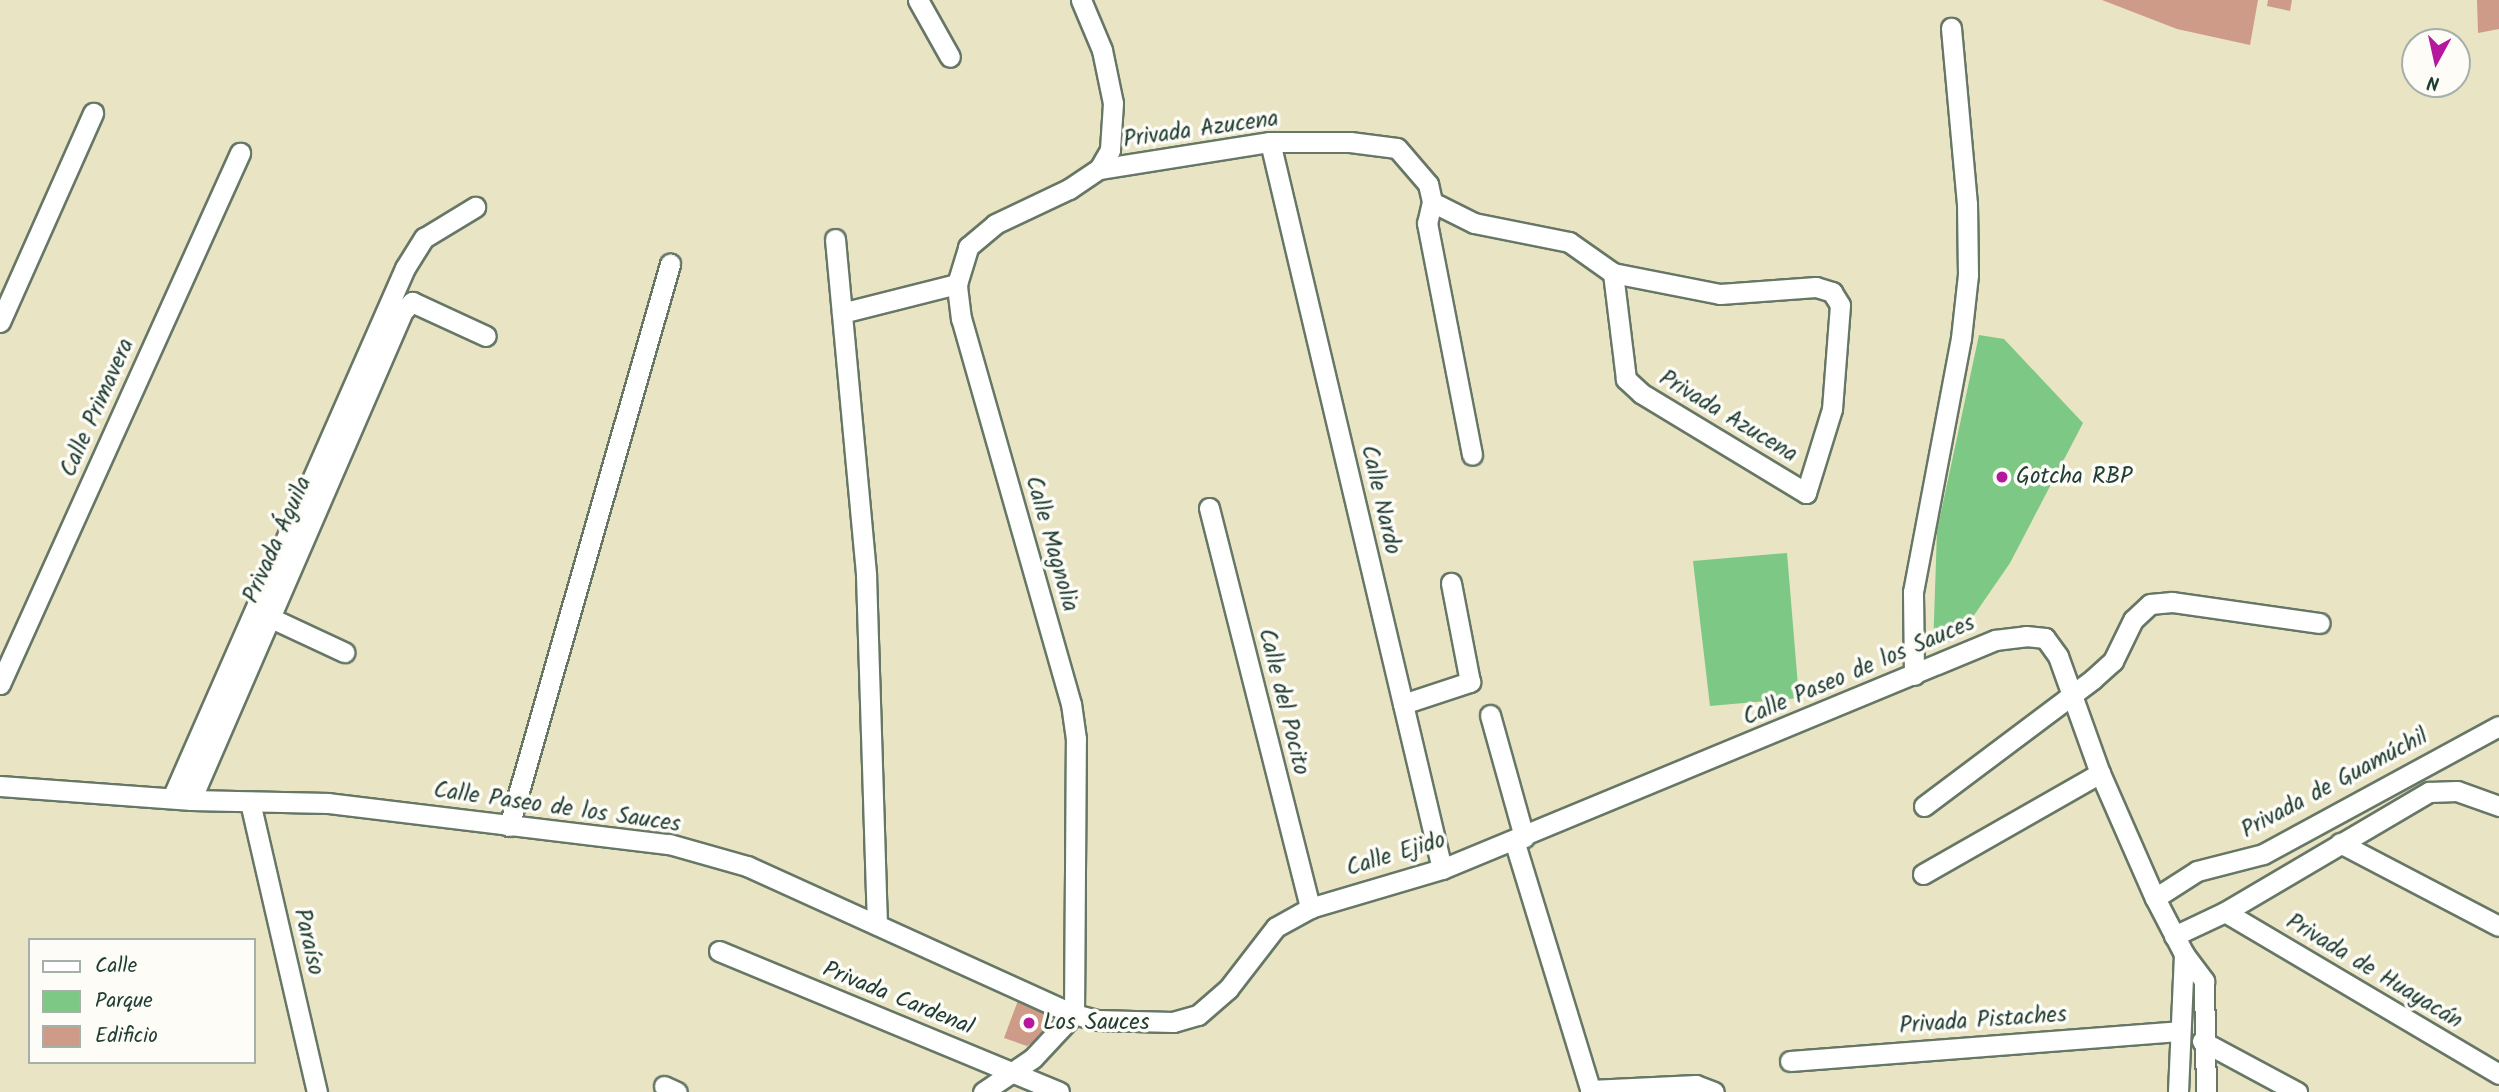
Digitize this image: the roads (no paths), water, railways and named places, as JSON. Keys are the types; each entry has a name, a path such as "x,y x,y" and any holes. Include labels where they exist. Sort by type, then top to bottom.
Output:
{"street":[{"path":"918,0 950,57"},
{"path":"1081,0 1107,76 1112,103 1110,150 1100,169"},
{"path":"1914,675 1913,592 1961,338 1968,275 1967,204 1951,28"},
{"path":"0,322 93,113"},
{"name":"Privada Azucena","path":"1100,169 1270,142 1350,142 1397,148 1428,184 1432,202"},
{"name":"Calle Nardo","path":"1270,142 1442,869"},
{"name":"Calle Primavera","path":"0,684 240,153"},
{"name":"Calle Magnolia","path":"1074,1014 1078,848 1071,704 961,319 957,284 968,247 995,224 1069,189 1100,169"},
{"path":"1472,455 1429,236 1432,202 1474,223 1569,242 1613,273"},
{"path":"181,799 405,268 424,238 475,207"},
{"path":"835,239 866,575 877,925"},
{"path":"509,825 670,264"},
{"name":"Privada Azucena","path":"1613,273 1720,294 1816,287 1832,292 1840,305 1832,409 1806,493 1641,393 1626,379 1613,273"},
{"path":"842,313 957,284"},
{"name":"Privada Águila","path":"181,799 271,618 403,311 412,302 486,336"},
{"name":"Calle del Pocito","path":"1209,508 1310,908"},
{"path":"1403,704 1470,682 1451,583"},
{"path":"1924,806 2113,661 2133,620 2150,604 2172,602 2320,623"},
{"path":"271,618 344,652"},
{"name":"Calle Paseo de los Sauces","path":"1519,838 1994,640 2026,636 2045,638 2058,656 2100,773 2155,898 2184,954 2204,981 2202,1041 2206,1092"},
{"path":"1490,715 1519,838 1591,1091 1696,1085 1714,1092"},
{"name":"Privada de Guamúchil","path":"2155,898 2197,871 2263,854 2499,726"},
{"path":"1923,874 2100,773"},
{"name":"Calle Paseo de los Sauces","path":"0,786 181,799 328,803 669,844 747,866 1074,1014"},
{"path":"2174,936 2225,912 2429,792 2457,791 2499,806"},
{"name":"Paraíso","path":"250,802 317,1092"},
{"name":"Calle Ejido","path":"1074,1014 1096,1020 1173,1023 1198,1015 1228,989 1276,927 1310,908 1442,869 1519,838"},
{"path":"2340,843 2499,926"},
{"name":"Privada de Huayacán","path":"2225,912 2499,1074"},
{"name":"Privada Cardenal","path":"719,951 1059,1092"},
{"path":"2178,1092 2184,954"},
{"path":"983,1092 1013,1073 1074,1014"},
{"name":"Privada Pistaches","path":"1790,1060 2179,1031"},
{"path":"2202,1041 2297,1092"}],"place":[{"name":"Gotcha RBP","path":"2002,477"},
{"name":"Los Sauces","path":"1029,1023"}]}
